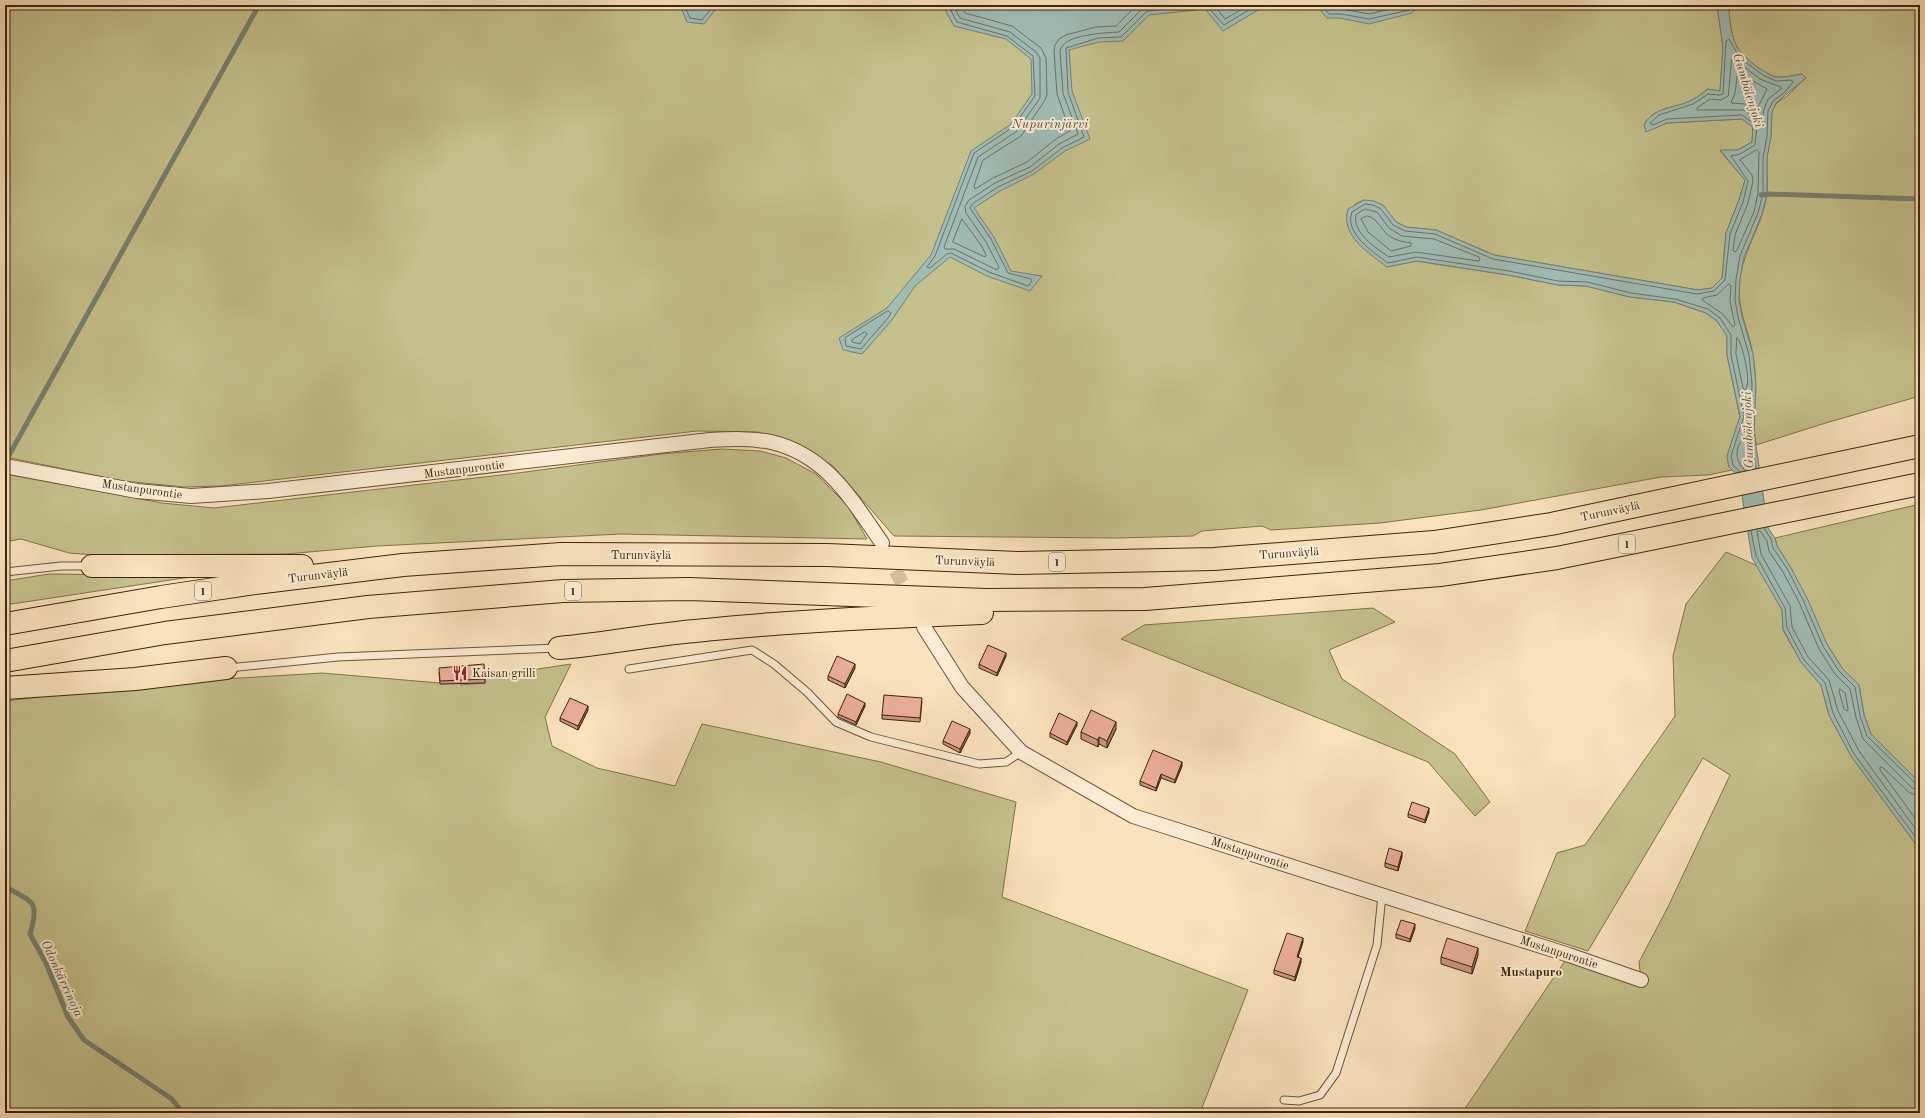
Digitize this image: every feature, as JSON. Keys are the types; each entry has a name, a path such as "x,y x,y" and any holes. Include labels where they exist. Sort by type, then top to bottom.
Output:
{"highway":[{"name":"Turunväylä","path":"5,624 161,597 255,583 403,565 561,554 827,555 1018,563 1214,559 1434,542 1552,524 1920,446"},
{"name":"1","path":"5,661 165,633 360,608 563,591 689,589 987,600 1145,600 1440,575 1557,558 1920,484"},
{"path":"92,566 403,565"},
{"path":"559,648 645,636 747,626 858,618 983,613 1145,600"},
{"path":"5,688 135,679 226,668"}],"street":[{"name":"Mustanpurontie","path":"5,466 137,491 192,496 268,491 710,440 745,439 772,442 804,454 832,475 848,494 882,543"},
{"name":"Mustanpurontie","path":"924,627 962,687 1021,752 1133,816 1569,955 1641,980"}],"lane":[{"path":"5,572 61,566 92,566"},
{"path":"226,668 338,658 559,648"},
{"path":"629,669 752,650 774,664 807,692 836,722 871,737 979,764 1006,762 1021,752"},
{"path":"1284,1100 1299,1101 1320,1095 1336,1073 1377,945 1382,895"}],"shaded area":[{"path":"5,5 1717,5 1723,47 1720,91 1707,89 1692,100 1653,114 1644,125 1655,128 1667,123 1742,119 1753,127 1752,142 1738,150 1720,151 1745,180 1726,233 1722,278 1712,288 1698,290 1494,255 1436,230 1406,227 1396,222 1383,205 1364,200 1355,204 1356,241 1387,267 1416,261 1508,275 1558,285 1586,286 1630,297 1674,302 1706,313 1717,321 1727,336 1727,355 1740,417 1727,456 1729,467 1732,470 1708,475 1661,477 1481,510 1380,523 1271,530 1262,526 1202,531 1193,536 1118,538 894,536 833,466 798,445 758,432 697,431 221,486 184,487 124,481 5,457"},
{"path":"1728,5 1920,5 1920,396 1756,445 1754,422 1755,366 1741,308 1739,288 1740,277 1742,266 1765,205 1767,194 1767,157 1771,136 1772,111 1779,101 1786,97 1806,78 1802,74 1783,77 1772,76 1760,69 1748,59 1736,45 1734,40 1731,30"},
{"path":"721,449 760,451 786,458 816,474 848,506 867,539 621,534 377,546 286,554 94,555 69,553 21,539 5,542 5,474 162,503 214,508 510,474 661,454"},
{"path":"1920,504 1920,783 1871,734 1864,715 1859,685 1842,668 1827,644 1791,568 1777,546 1775,538"},
{"path":"1726,552 1758,566 1782,610 1783,630 1801,662 1821,685 1829,715 1851,756 1920,850 1920,1113 1462,1113 1569,955 1641,980 1639,962 1668,907 1730,775 1703,758 1588,951 1525,931 1557,853 1585,845 1675,716 1673,656 1686,604"},
{"path":"49,574 197,576 5,605 5,581"},
{"path":"1373,608 1395,622 1329,650 1342,679 1455,754 1490,802 1475,816 1428,762 1121,639 1144,625"},
{"path":"571,664 545,717 552,746 597,768 675,786 702,724 881,762 1016,802 1002,897 1248,990 1200,1113 5,1113 5,701 159,683 322,673 441,684 460,683 461,685 485,683 485,677"}],"water":[{"path":"680,5 719,5 704,24 687,22"},
{"name":"Nupurinjärvi","path":"945,5 1261,5 1258,10 1223,31 1205,9 1149,15 1123,41 1099,42 1069,50 1072,91 1090,139 1065,151 1034,174 1000,191 974,208 994,237 1011,271 1042,276 1030,291 987,276 950,257 915,286 891,321 862,354 843,350 839,338 887,308 931,255 971,151 1011,124 1032,94 1031,59 1006,39 954,26 944,8"},
{"path":"1316,5 1420,5 1412,13 1369,24 1340,18 1327,18"},
{"name":"Gumbölenjoki","path":"1717,5 1728,5 1731,30 1736,45 1754,64 1772,76 1786,77 1802,74 1806,78 1776,103 1772,112 1771,136 1767,158 1767,194 1762,214 1744,257 1740,279 1739,300 1753,354 1756,384 1754,432 1768,528 1775,538 1777,546 1807,598 1827,644 1842,668 1859,685 1864,715 1871,734 1920,783 1920,850 1851,756 1829,715 1821,685 1801,662 1783,629 1782,610 1752,558 1739,477 1729,467 1727,456 1740,416 1727,355 1727,336 1717,321 1706,313 1674,302 1630,297 1586,286 1558,285 1508,275 1417,261 1387,267 1358,243 1352,236 1348,227 1348,209 1364,200 1374,201 1383,205 1396,222 1406,227 1436,230 1494,255 1698,290 1712,288 1722,278 1726,233 1745,180 1720,150 1738,150 1752,142 1753,127 1742,119 1667,123 1646,132 1644,125 1653,114 1692,100 1708,89 1720,91 1723,47"}],"building":[{"path":"988,645 1006,653 997,673 979,664"},
{"path":"837,656 855,664 845,684 828,676"},
{"path":"484,664 485,679 440,681 439,668"},
{"path":"847,694 865,703 856,722 838,714"},
{"path":"884,695 922,698 920,718 882,715"},
{"path":"570,698 588,706 578,726 560,718"},
{"path":"1091,710 1116,722 1107,741 1099,737 1098,740 1081,732"},
{"path":"1059,713 1077,722 1067,742 1050,733"},
{"path":"952,721 970,729 960,749 943,741"},
{"path":"1153,750 1182,762 1175,780 1161,774 1156,788 1140,781"},
{"path":"1412,802 1429,808 1425,820 1408,814"},
{"path":"1389,848 1402,852 1398,867 1385,863"},
{"path":"1401,920 1415,924 1410,939 1396,934"},
{"path":"1287,933 1303,938 1297,957 1301,958 1295,977 1274,970"},
{"path":"1447,938 1478,948 1472,967 1441,957"}],"waterway":[{"path":"8,457 259,5"},
{"path":"1761,195 1920,199"},
{"name":"Odonkärrinoja","path":"5,886 27,899 34,907 33,922 30,934 46,963 68,1017 84,1040 172,1099 183,1113"}],"tunnel":[{"path":"886,552 912,602"}],"place":[{"name":"Kaisan grilli","path":"460,673"}],"district":[{"name":"Mustapuro","path":"1531,971"}]}
